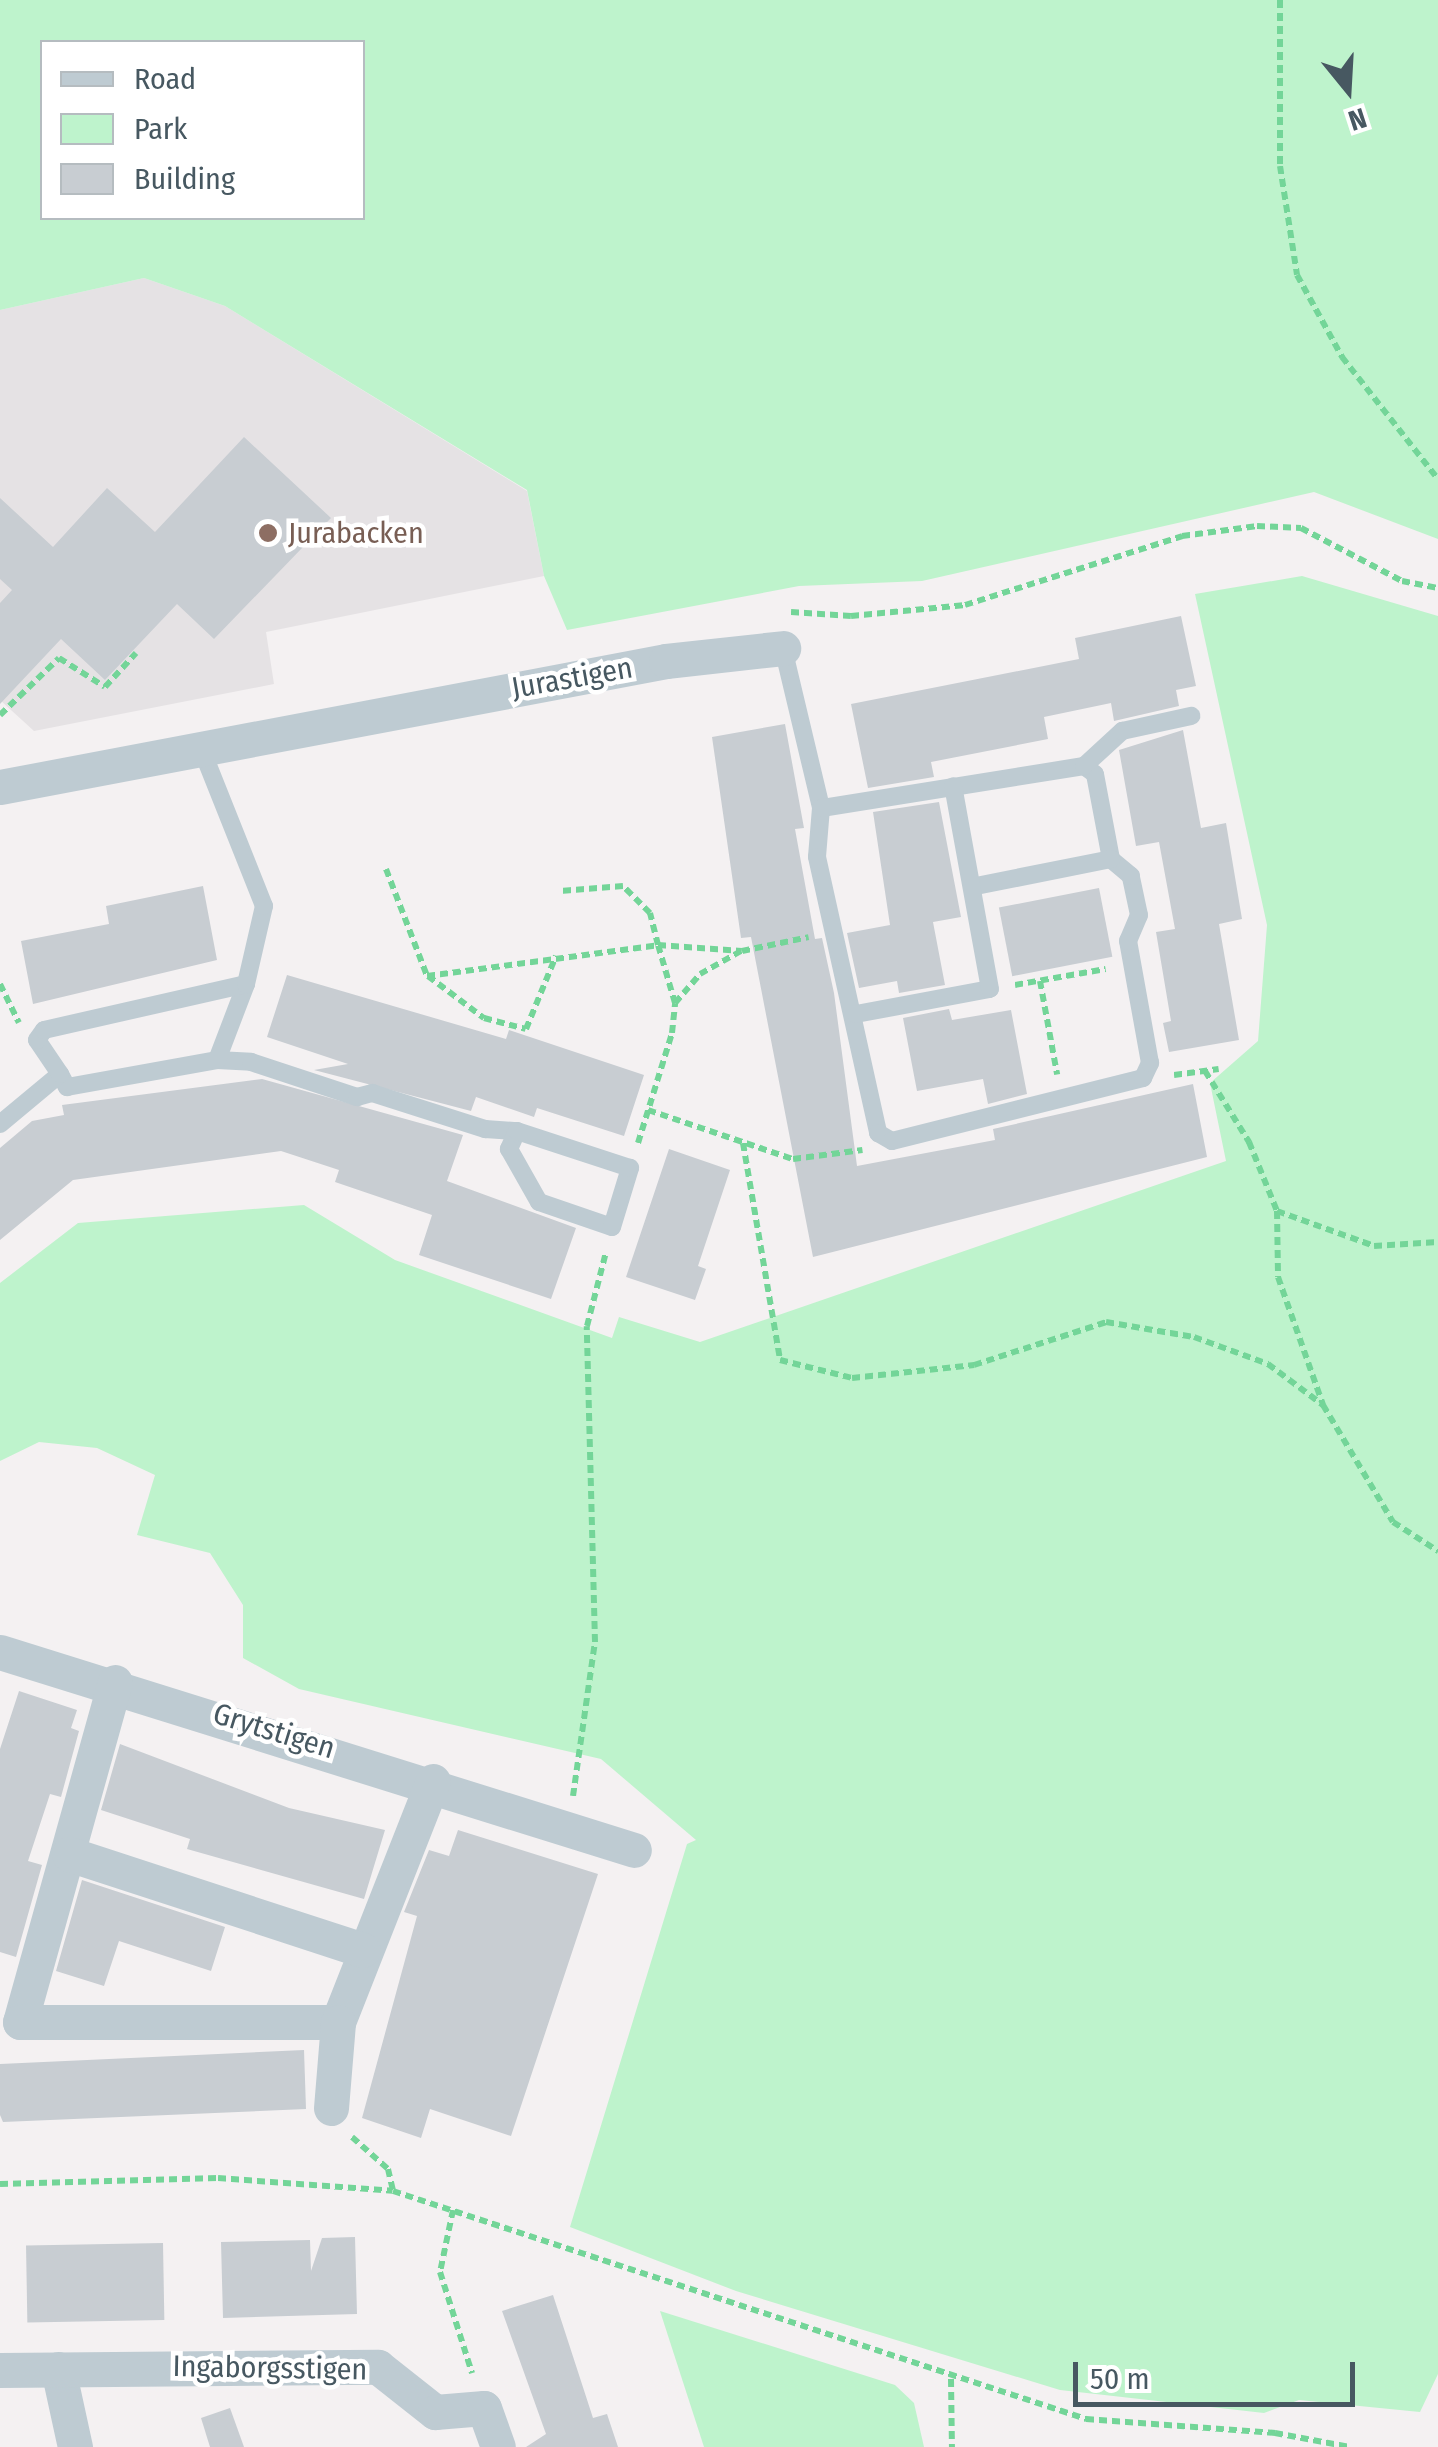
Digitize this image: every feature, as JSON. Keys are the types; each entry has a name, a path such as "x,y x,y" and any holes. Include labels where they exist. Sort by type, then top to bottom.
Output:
{"street":[{"name":"Jurastigen","path":"0,786 666,661 783,648"},
{"name":"Grytstigen","path":"0,1652 116,1682 433,1781 569,1824 634,1850"},
{"path":"116,1682 69,1854 10,2031 338,2022"},
{"path":"331,2108 338,2022 363,1950 433,1781"},
{"path":"69,1854 363,1950"},
{"name":"Ingaborgsstigen","path":"0,2370 344,2362 378,2367 434,2412 484,2408"},
{"path":"58,2368 75,2447"},
{"path":"484,2408 498,2447"}],"lane":[{"name":"Jurastigen","path":"783,648 821,808 817,857 856,1014 878,1133 892,1141"},
{"path":"821,808 1084,766 1122,730 1192,716"},
{"path":"201,748 264,906 246,984 217,1060"},
{"path":"892,1141 1061,1095 1143,1078 1150,1064 1128,940 1139,915 1130,876 1110,860 1095,774 1084,766"},
{"path":"856,1014 990,990 976,886 952,786"},
{"path":"976,886 1110,860"},
{"path":"246,984 145,1003 131,1014 44,1030 36,1040 68,1087 217,1060 516,1131 630,1168 612,1227 539,1202 509,1149 516,1131"},
{"path":"0,1124 60,1074"}],"path":[{"path":"1280,0 1280,166 1297,275 1342,357 1438,479"},
{"path":"0,715 60,658 105,687 136,653"},
{"path":"386,870 427,976 484,1018 526,1030 556,956"},
{"path":"560,891 623,886 638,894 674,1003"},
{"path":"427,976 556,956 658,946 742,951 836,932"},
{"path":"630,1168 674,1003 700,974 742,951"},
{"path":"990,990 1132,964"},
{"path":"1040,981 1061,1095"},
{"path":"0,984 3,1002 36,1040"},
{"path":"1143,1078 1219,1069"},
{"path":"1205,1071 1249,1142 1277,1211 1278,1277 1323,1405 1394,1522 1438,1551"},
{"path":"648,1110 793,1160 831,1160 892,1141"},
{"path":"742,1143 780,1360 852,1378 974,1365 1106,1322 1194,1337 1268,1364 1323,1405"},
{"path":"1277,1211 1374,1246 1438,1242"},
{"path":"569,1824 596,1642 587,1326 612,1227"},
{"path":"331,2108 388,2168 392,2192"},
{"path":"0,2184 218,2178 392,2192 951,2379 1086,2419 1350,2447"},
{"path":"453,2210 440,2258 443,2292 484,2408"},
{"path":"951,2379 952,2447"}],"shaded area":[{"name":"Jurabacken","path":"144,278 225,306 527,491 544,576 266,632 274,684 34,731 0,700 0,310"}],"green space":[{"path":"0,0 1438,0 1438,539 1314,492 922,581 799,586 567,630 544,576 527,490 225,306 144,278 0,310"},
{"path":"1302,576 1438,616 1438,2374 1420,2412 1299,2400 1264,2413 1060,2390 736,2291 570,2227 687,1844 696,1840 601,1759 299,1689 243,1658 243,1605 210,1553 137,1535 155,1475 97,1448 39,1442 0,1461 0,1283 78,1223 304,1205 395,1260 612,1338 619,1317 700,1342 1226,1161 1210,1083 1258,1041 1267,925 1195,594"},
{"path":"660,2311 895,2385 914,2403 924,2447 704,2447"}],"building":[{"path":"244,437 331,518 214,639 177,604 105,680 61,639 0,704 0,603 12,590 0,579 0,498 53,547 107,488 155,532"},
{"path":"1181,616 1196,686 1176,690 1179,706 1114,721 1111,703 1044,717 1048,739 931,762 934,777 868,788 851,704 1079,659 1075,638"},
{"path":"785,724 804,828 795,829 815,939 822,938 834,993 857,1166 995,1140 993,1129 1193,1084 1207,1157 813,1257 751,937 741,938 712,737"},
{"path":"1183,730 1201,828 1226,823 1242,919 1219,924 1239,1040 1169,1052 1163,1023 1171,1021 1156,932 1175,929 1159,842 1136,846 1119,750"},
{"path":"939,802 961,917 933,922 945,985 899,993 897,981 859,988 847,933 890,925 873,812"},
{"path":"203,886 217,960 33,1004 21,941 109,924 106,906"},
{"path":"1099,888 1112,957 1012,976 999,907"},
{"path":"287,975 506,1039 509,1030 644,1075 624,1136 537,1108 534,1117 476,1097 471,1111 314,1070 348,1064 267,1037"},
{"path":"949,1009 952,1020 1011,1010 1027,1094 988,1104 983,1079 917,1091 903,1018"},
{"path":"262,1079 463,1135 447,1181 576,1228 551,1299 419,1255 432,1215 335,1182 339,1170 281,1151 73,1180 0,1240 0,1148 32,1121 64,1115 62,1105"},
{"path":"669,1149 730,1170 698,1266 706,1269 695,1300 626,1277"},
{"path":"19,1691 77,1710 71,1728 79,1731 61,1797 50,1794 28,1861 42,1865 16,1957 0,1952 0,1749"},
{"path":"120,1744 289,1808 385,1830 364,1899 187,1849 190,1839 101,1810"},
{"path":"458,1830 598,1874 511,2136 430,2109 421,2138 362,2118 417,1916 404,1912 429,1850 449,1856"},
{"path":"82,1880 225,1927 211,1971 119,1941 104,1986 56,1971"},
{"path":"304,2050 306,2109 3,2122 0,2115 0,2064"},
{"path":"355,2237 357,2314 223,2318 221,2242 310,2240 311,2271 322,2238"},
{"path":"163,2243 164,2320 27,2322 26,2245"},
{"path":"553,2295 593,2418 607,2414 618,2447 526,2447 546,2434 502,2311"},
{"path":"230,2408 244,2447 210,2447 201,2418"}],"place":[{"name":"Jurabacken","path":"268,533"}]}
